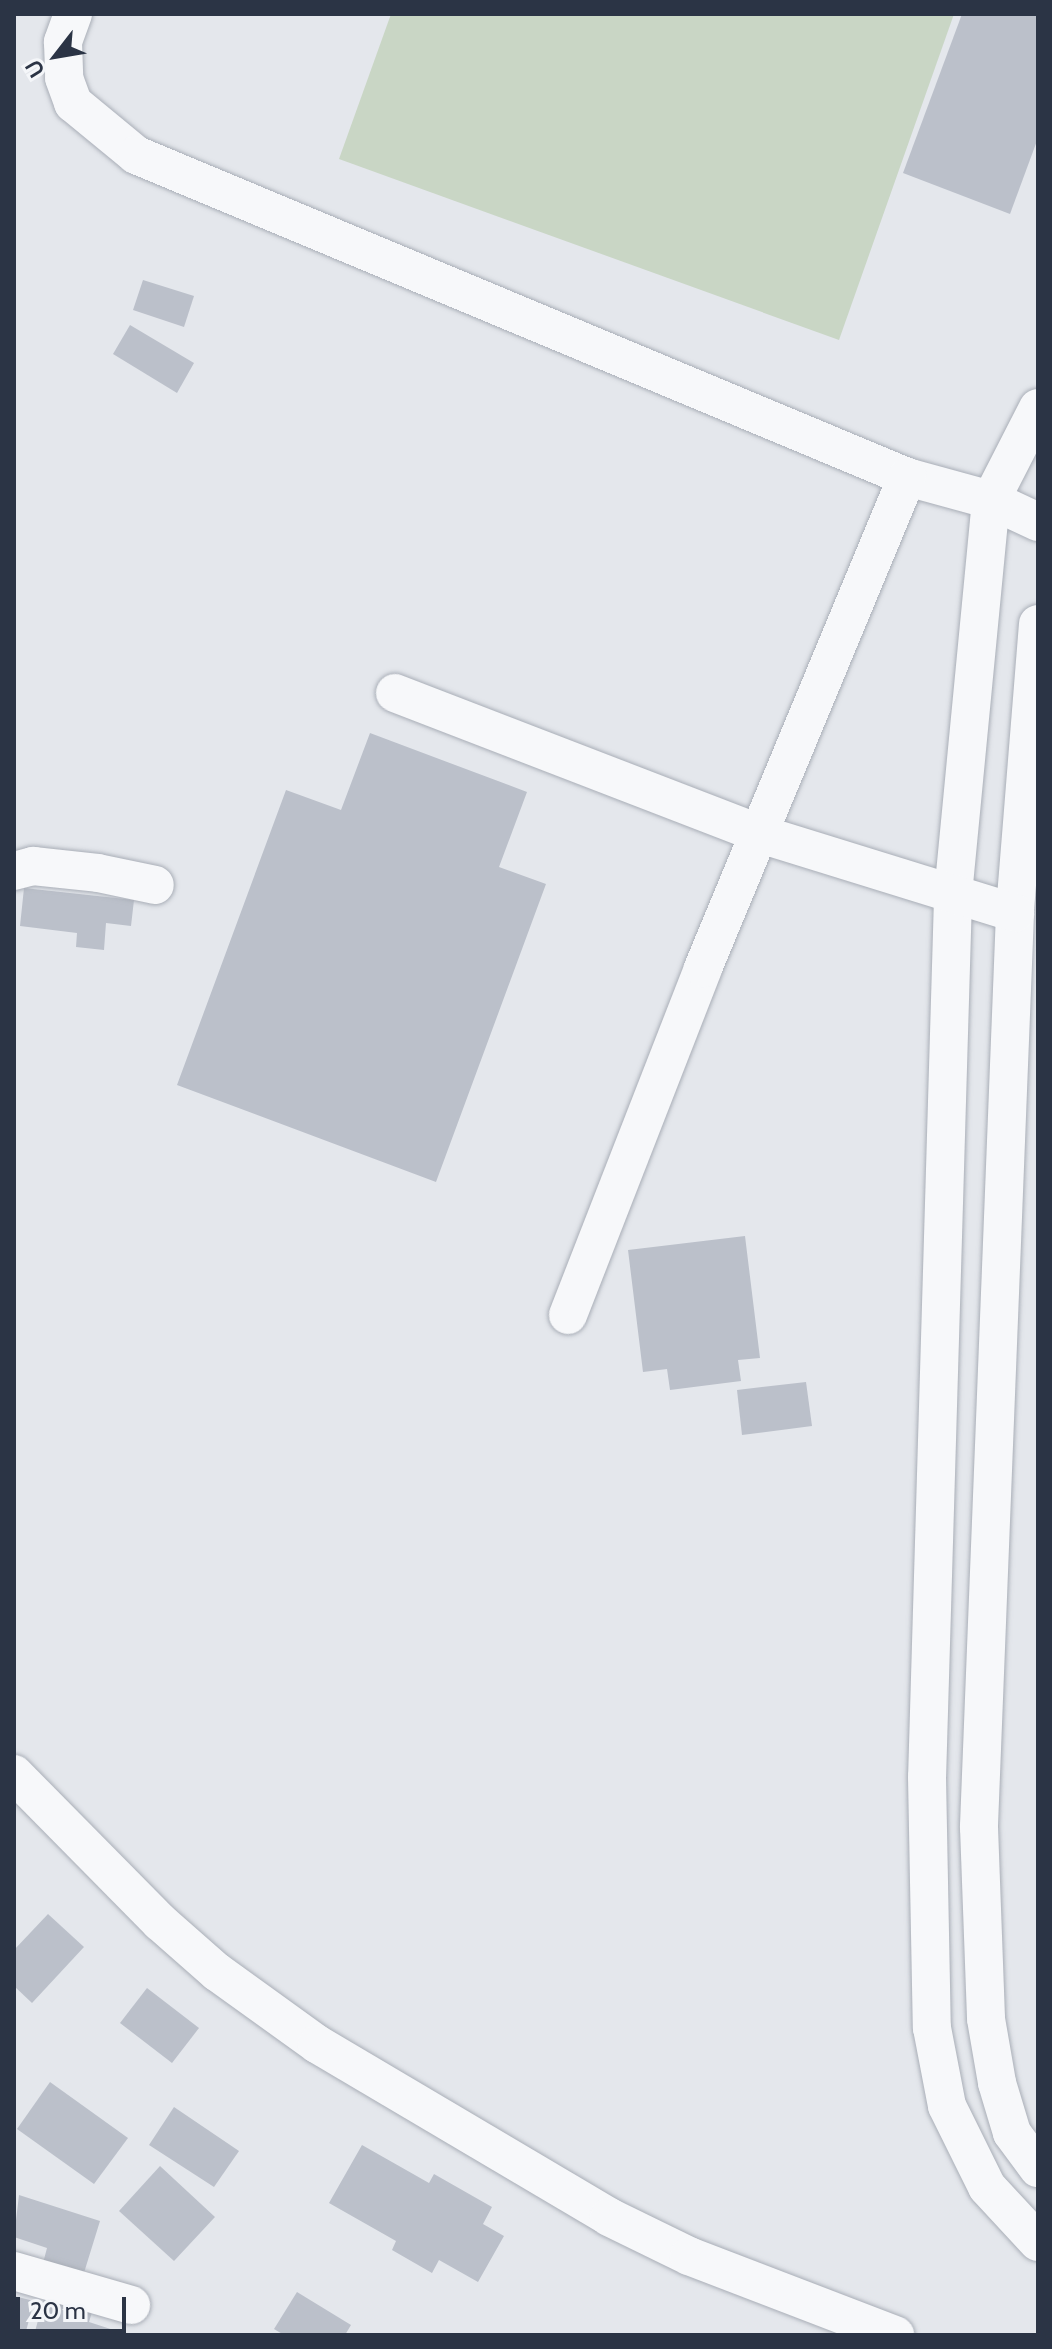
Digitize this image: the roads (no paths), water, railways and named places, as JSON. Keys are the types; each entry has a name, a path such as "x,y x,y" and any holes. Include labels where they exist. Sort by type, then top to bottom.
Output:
{"street":[{"path":"73,14 63,42 64,78 73,103 136,155 907,477 991,500 1038,522"},
{"path":"1038,408 991,500 953,898 927,1777 932,2028 947,2106 964,2148 1011,2218 1038,2242"},
{"path":"568,1315 907,477"},
{"path":"1038,624 1015,913 979,1827 986,2019 997,2083 1012,2133 1038,2168"},
{"path":"395,693 760,834 953,898 1015,913"},
{"path":"14,871 33,866 155,885"},
{"path":"14,1774 160,1922 217,1972 317,2044 609,2217 689,2256 895,2335"},
{"path":"14,2271 131,2305"}]}
